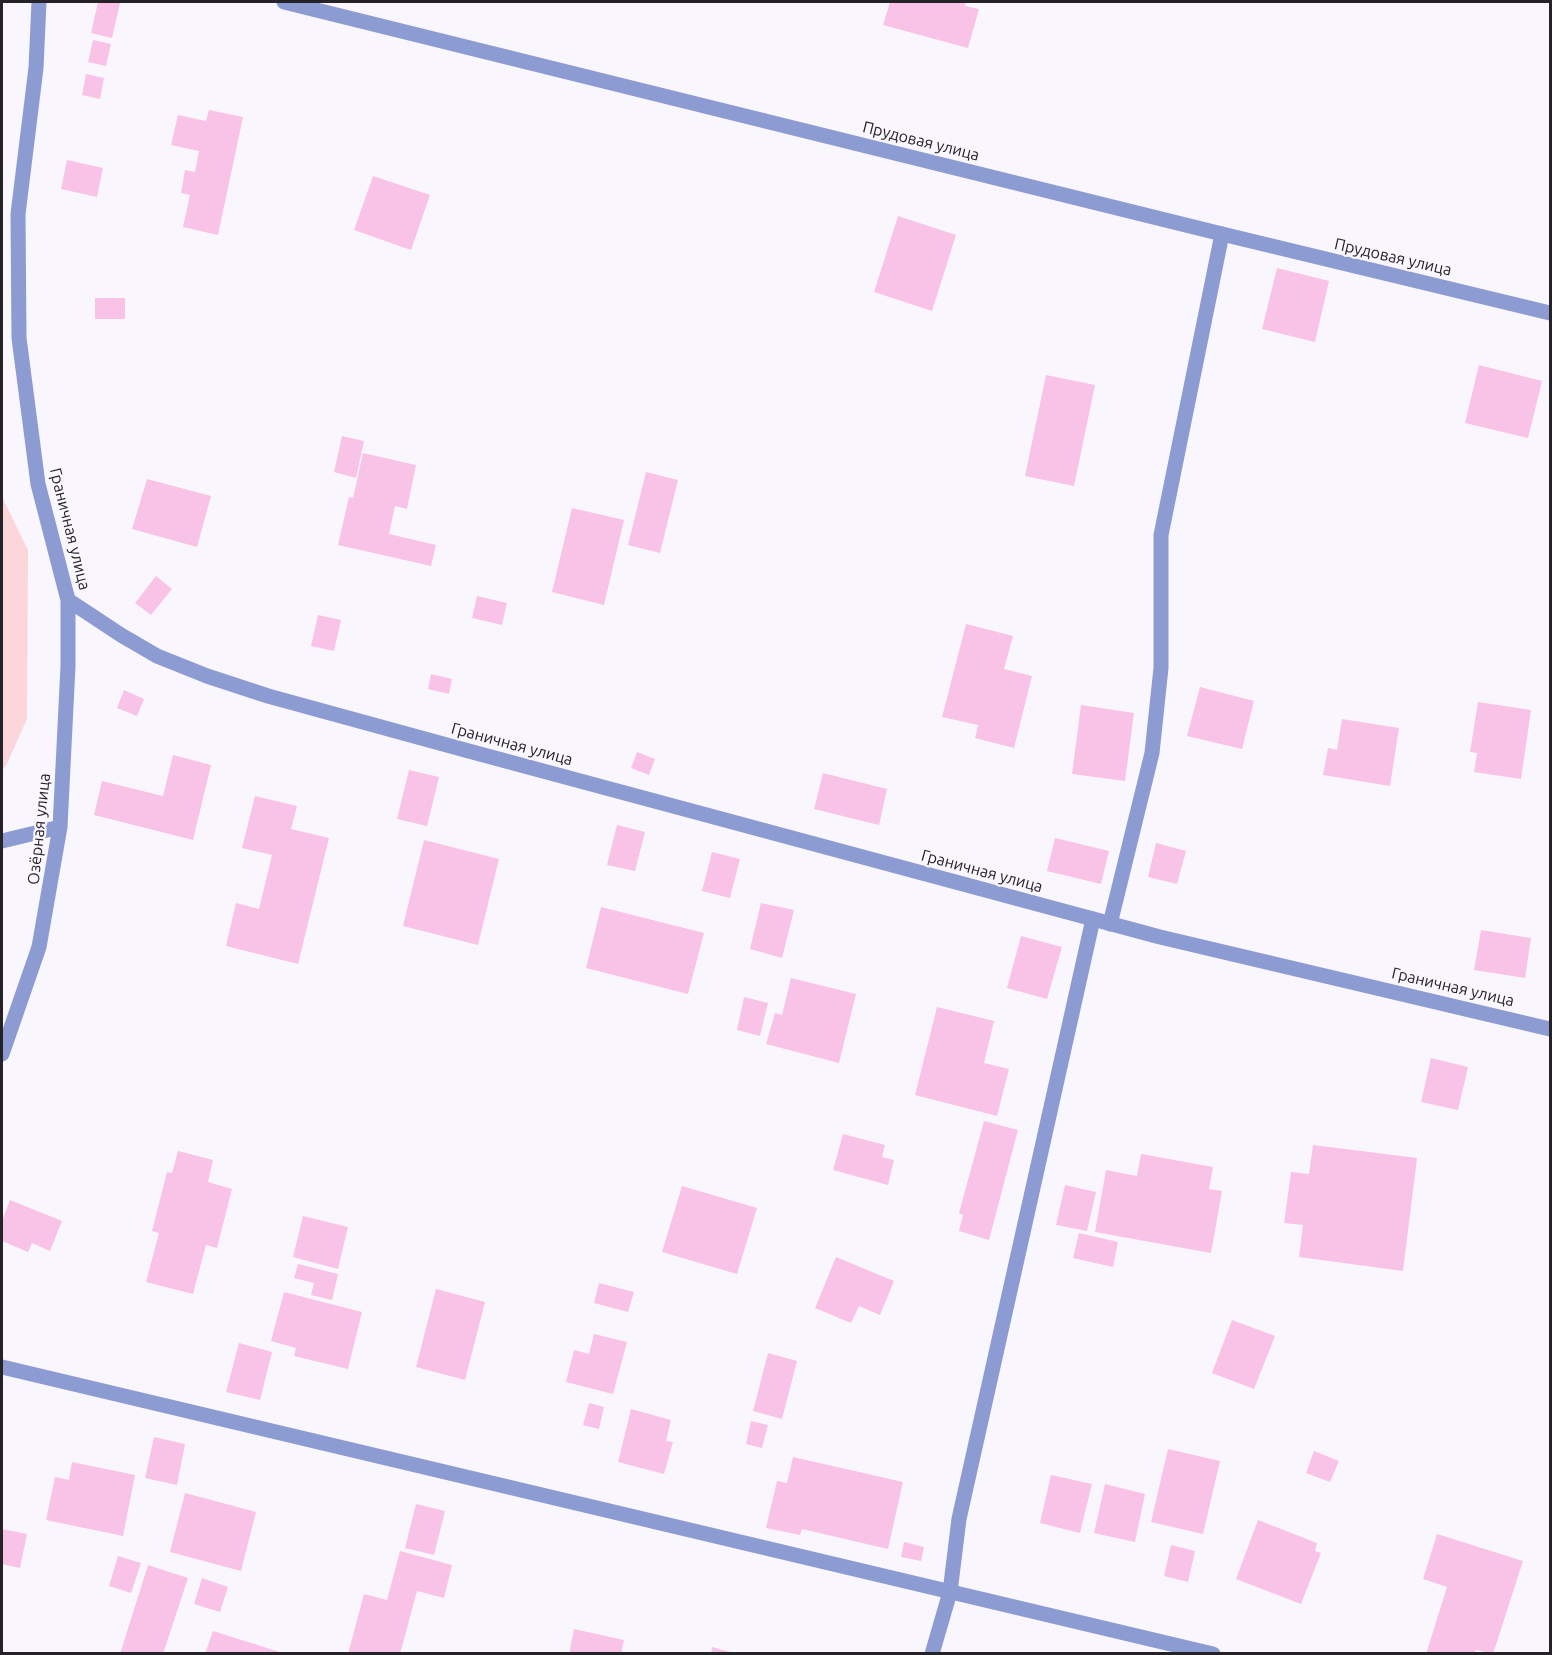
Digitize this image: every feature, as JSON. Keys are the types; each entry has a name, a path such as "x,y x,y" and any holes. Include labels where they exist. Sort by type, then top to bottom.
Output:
{"street":[{"name":"Граничная улица","path":"39,2 36,68 18,214 19,338 38,484 68,600 157,656 207,676 268,696 1160,938 1551,1029"},
{"name":"Прудовая улица","path":"284,2 1551,313"},
{"path":"1110,924 1152,753 1161,669 1161,535 1222,234"},
{"name":"Озёрная улица","path":"2,1054 39,947 60,826 68,666 68,600"},
{"path":"2,841 60,826"},
{"path":"932,1653 950,1592 958,1519 1093,919"},
{"path":"2,1366 1213,1653"}],"shaded area":[{"path":"2,492 4,501 28,550 27,719 6,766 2,770"}],"building":[{"path":"98,2 120,3 112,38 91,33"},
{"path":"890,2 966,2 965,6 979,9 968,48 883,25"},
{"path":"93,40 111,44 106,66 88,62"},
{"path":"86,74 104,78 100,99 82,95"},
{"path":"209,110 243,117 218,235 183,227 190,195 181,193 185,170 195,172 199,151 171,145 178,115 206,121"},
{"path":"67,160 103,168 97,197 61,189"},
{"path":"373,176 430,195 411,250 354,230"},
{"path":"898,216 956,235 932,311 874,292"},
{"path":"1277,268 1329,281 1315,342 1262,329"},
{"path":"95,298 125,298 125,319 95,319"},
{"path":"1479,365 1542,381 1528,438 1465,423"},
{"path":"1046,375 1095,385 1074,486 1025,476"},
{"path":"342,436 364,441 356,478 334,472"},
{"path":"363,453 416,465 407,509 395,506 389,534 436,545 431,566 338,545 349,497 353,498"},
{"path":"646,472 678,480 660,553 628,545"},
{"path":"147,479 211,496 197,547 132,529"},
{"path":"572,508 624,520 604,605 552,592"},
{"path":"156,576 172,589 151,615 135,603"},
{"path":"477,596 507,603 502,625 472,618"},
{"path":"318,615 341,620 334,651 311,646"},
{"path":"966,624 1013,636 1004,669 1032,676 1014,748 975,738 978,725 942,717"},
{"path":"431,674 452,679 449,694 428,689"},
{"path":"1200,687 1254,701 1242,749 1187,736"},
{"path":"124,690 144,699 137,716 117,708"},
{"path":"1478,702 1531,710 1521,779 1474,772 1477,753 1470,752"},
{"path":"1081,705 1134,713 1125,781 1072,774"},
{"path":"1342,719 1399,728 1390,786 1323,775 1328,748 1337,750"},
{"path":"637,752 655,759 649,775 631,768"},
{"path":"173,755 211,765 193,840 94,815 102,781 163,796"},
{"path":"409,770 439,777 427,826 397,819"},
{"path":"823,773 887,789 879,825 814,809"},
{"path":"255,796 297,806 291,829 329,838 298,964 226,946 236,903 259,909 272,855 242,848"},
{"path":"617,825 645,832 635,871 607,865"},
{"path":"1055,838 1109,851 1101,884 1047,871"},
{"path":"424,840 499,859 478,945 403,926"},
{"path":"1156,843 1186,851 1177,884 1148,877"},
{"path":"712,852 740,859 730,898 702,891"},
{"path":"761,903 794,910 782,958 750,949"},
{"path":"601,907 704,933 688,994 586,968"},
{"path":"1481,930 1531,938 1525,978 1474,970"},
{"path":"1021,936 1062,947 1047,999 1007,988"},
{"path":"791,978 856,994 839,1063 766,1044 775,1013 782,1015"},
{"path":"744,997 768,1003 760,1036 737,1030"},
{"path":"937,1007 994,1021 984,1063 1009,1069 997,1116 915,1095"},
{"path":"1431,1058 1468,1067 1458,1110 1421,1102"},
{"path":"984,1121 1018,1130 989,1240 959,1231 963,1215 959,1213"},
{"path":"843,1134 885,1145 882,1157 894,1160 888,1185 833,1170"},
{"path":"1313,1145 1417,1158 1403,1271 1299,1257 1303,1225 1284,1223 1291,1172 1309,1174"},
{"path":"178,1151 213,1160 208,1182 232,1189 217,1248 206,1245 193,1294 146,1282 159,1233 152,1231 167,1172 172,1173"},
{"path":"1141,1154 1213,1167 1209,1189 1222,1191 1211,1253 1095,1232 1106,1170 1137,1176"},
{"path":"1065,1185 1096,1192 1087,1231 1056,1225"},
{"path":"682,1186 757,1208 737,1274 662,1252"},
{"path":"10,1200 62,1221 50,1251 32,1243 28,1252 2,1241 2,1221"},
{"path":"303,1216 348,1227 338,1269 293,1257"},
{"path":"1079,1233 1118,1242 1113,1267 1073,1258"},
{"path":"836,1257 894,1281 880,1315 859,1306 851,1323 815,1308"},
{"path":"298,1264 338,1274 332,1300 311,1295 314,1283 294,1278"},
{"path":"599,1283 634,1292 628,1312 594,1303"},
{"path":"436,1289 485,1302 465,1380 416,1367"},
{"path":"284,1292 362,1312 348,1369 294,1356 296,1348 271,1341"},
{"path":"1232,1320 1275,1336 1254,1389 1212,1373"},
{"path":"594,1334 627,1342 613,1394 566,1382 574,1350 589,1354"},
{"path":"239,1343 272,1352 260,1400 226,1392"},
{"path":"768,1353 797,1361 782,1419 753,1411"},
{"path":"589,1403 604,1407 599,1429 583,1425"},
{"path":"631,1409 671,1420 666,1441 673,1442 664,1474 618,1462"},
{"path":"751,1421 768,1425 762,1448 746,1444"},
{"path":"154,1437 185,1444 177,1485 145,1478"},
{"path":"1168,1449 1220,1461 1203,1534 1151,1522"},
{"path":"1314,1451 1339,1461 1330,1482 1306,1473"},
{"path":"793,1457 903,1482 888,1549 802,1529 800,1535 766,1528 777,1481 787,1483"},
{"path":"72,1462 135,1475 123,1536 46,1520 55,1477 69,1480"},
{"path":"1051,1475 1092,1484 1080,1533 1040,1523"},
{"path":"1105,1484 1145,1494 1135,1542 1094,1533"},
{"path":"185,1493 256,1512 241,1571 170,1552"},
{"path":"416,1504 445,1511 434,1555 405,1548"},
{"path":"1258,1520 1317,1543 1315,1551 1321,1553 1301,1604 1236,1579"},
{"path":"2,1529 27,1534 20,1568 2,1564"},
{"path":"1437,1534 1523,1561 1493,1654 1476,1650 1474,1654 1426,1654 1447,1587 1423,1579"},
{"path":"904,1542 924,1547 921,1561 901,1557"},
{"path":"1171,1545 1195,1551 1188,1582 1164,1576"},
{"path":"400,1551 452,1565 444,1598 417,1591 400,1654 348,1654 364,1594 387,1600"},
{"path":"118,1556 141,1563 131,1593 109,1586"},
{"path":"148,1565 188,1578 163,1654 120,1654"},
{"path":"202,1578 228,1587 220,1612 194,1604"},
{"path":"574,1629 624,1640 621,1654 569,1654"},
{"path":"213,1631 283,1653 205,1654"},
{"path":"712,1647 734,1653 734,1654 711,1654"}]}
